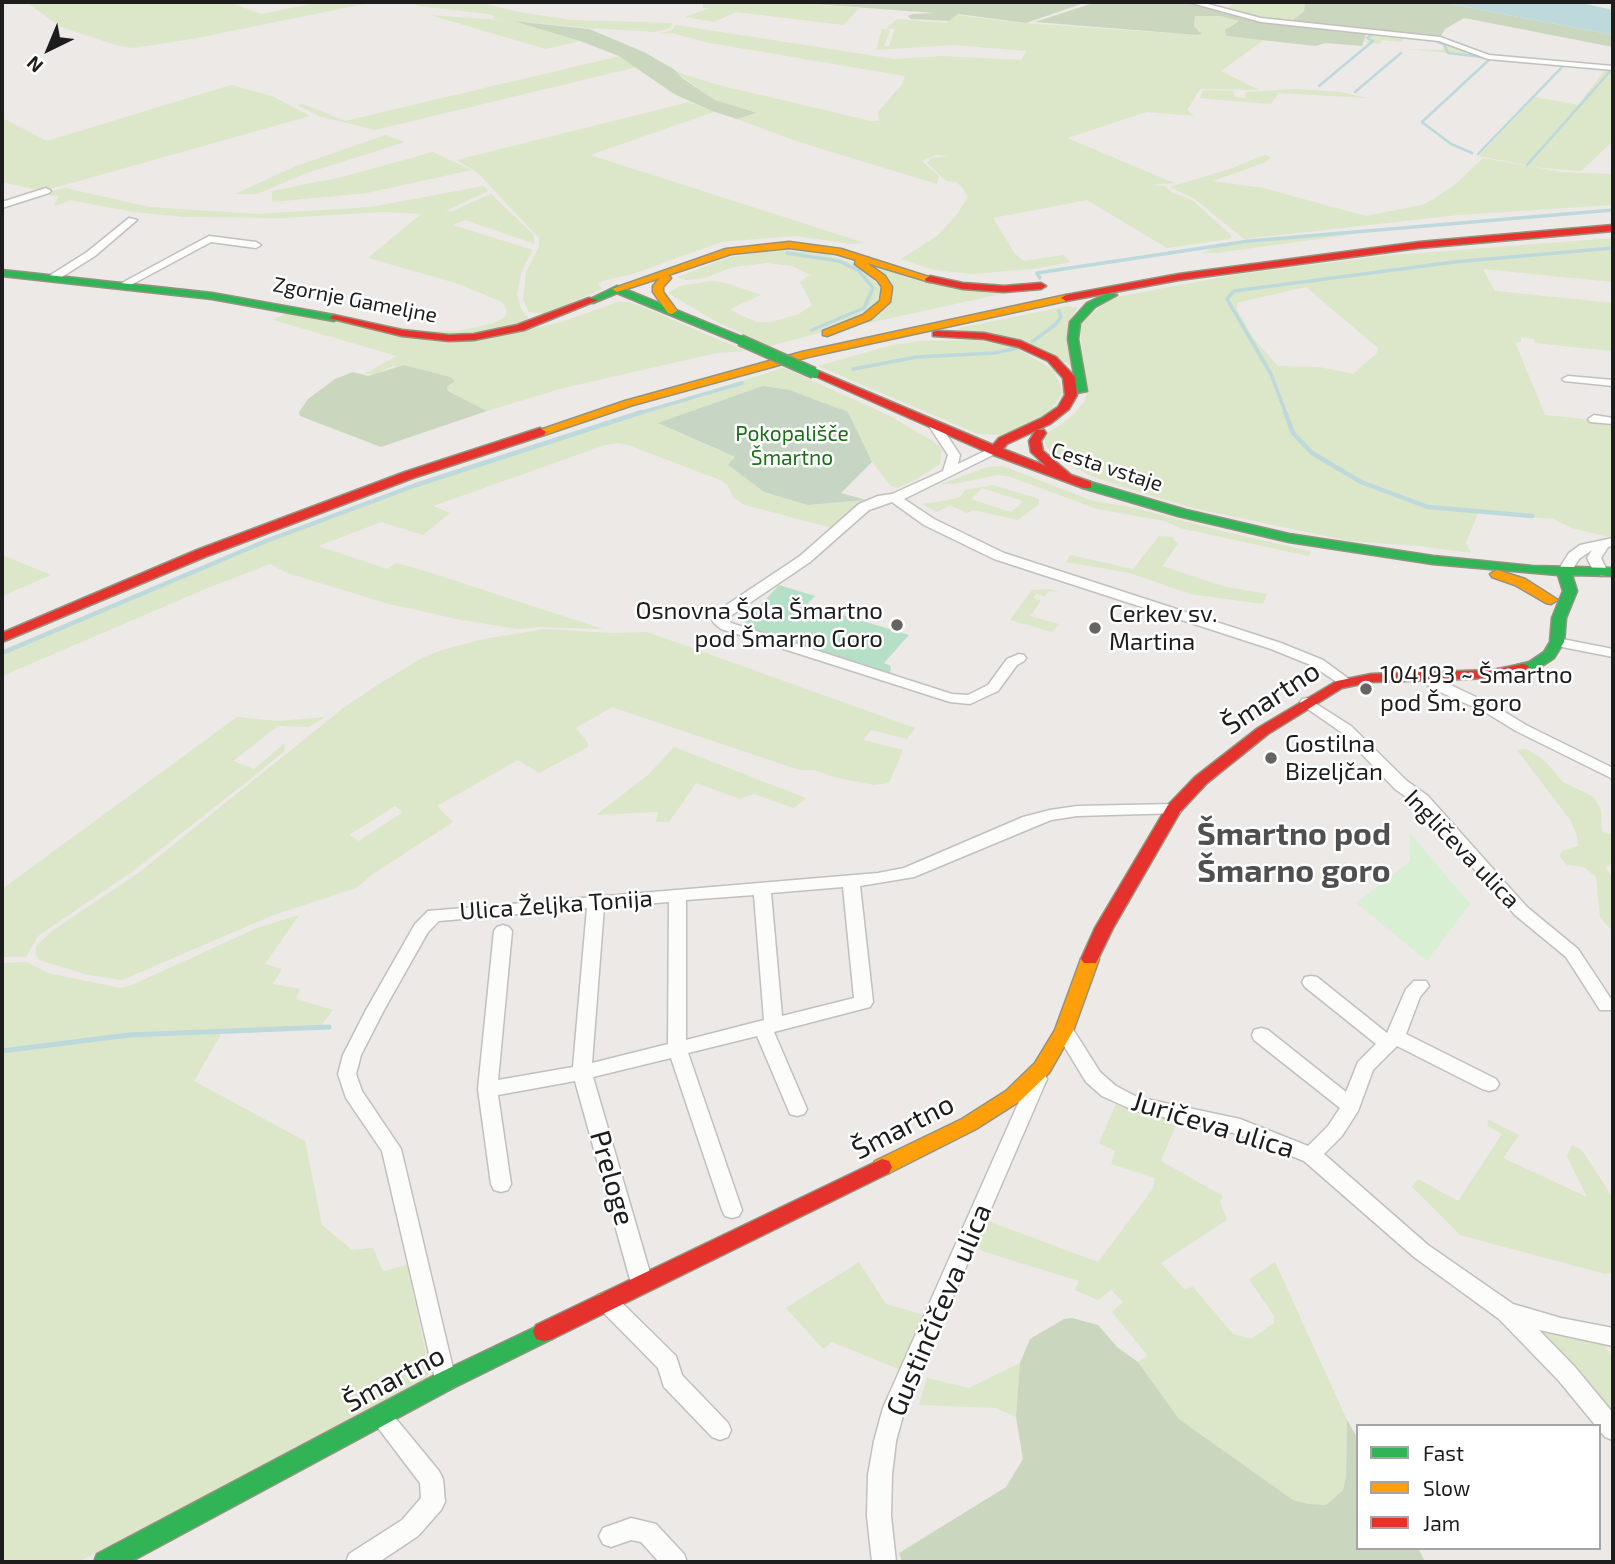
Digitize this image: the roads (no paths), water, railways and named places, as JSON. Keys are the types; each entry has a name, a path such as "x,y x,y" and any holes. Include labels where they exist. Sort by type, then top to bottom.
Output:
{"main road":[{"path":"2,622 198,541 375,474 591,403 757,356 962,307 1120,277 1366,242 1613,220"},
{"path":"2,638 202,554 422,471 629,403 844,345 1014,307 1179,276 1419,244 1613,228"},
{"path":"623,291 730,251 778,245 837,251 921,277 973,288 1015,289 1087,278 1120,277"},
{"path":"623,291 739,253 800,249 831,253 860,262 878,274 887,287 885,302 867,317 757,356"},
{"name":"Zgornje Gameljne","path":"2,273 253,302 423,337 474,337 502,333 623,291"},
{"path":"995,451 1015,447 1040,433 1069,415 1080,401 1081,377 1073,332 1081,314 1091,305 1111,295 1162,284 1179,276"},
{"path":"666,278 658,286 658,292 672,311"},
{"name":"Cesta vstaje","path":"623,291 995,451 1132,499 1289,538 1467,565 1564,572 1607,572"},
{"path":"844,345 872,344 915,335 971,335 1013,341 1052,359 1069,377 1072,390 1069,401 1058,414 1003,441 995,451"},
{"path":"1040,433 1035,441 1037,452 1066,477"},
{"path":"1467,565 1520,582 1551,600"},
{"path":"1557,642 1559,618 1570,591 1564,572 1549,582 1551,600 1559,618"},
{"name":"Šmartno","path":"106,1562 445,1381 968,1124 1013,1096 1042,1068 1064,1031 1080,980 1104,928 1174,809 1201,780 1235,751 1307,702 1346,682 1493,674 1525,669 1549,655 1557,642"}],"street":[{"path":"1192,2 1261,20 1440,39 1488,57 1613,68"},
{"path":"2,205 46,191"},
{"path":"53,278 91,254 132,220"},
{"name":"Zgornje Gameljne","path":"122,285 204,240 225,239 256,245"},
{"path":"1568,379 1613,383"},
{"path":"1594,419 1613,421"},
{"path":"935,426 954,455 949,472"},
{"path":"995,451 895,498 883,499 864,507 805,559 721,615 720,622 950,698 970,700 993,688 1012,662 1019,658"},
{"path":"895,498 929,522 999,556 1133,602 1276,646 1318,663 1346,682"},
{"path":"1564,572 1574,556 1585,548 1608,543"},
{"path":"1607,572 1594,558 1608,543"},
{"path":"1557,642 1613,653"},
{"path":"1425,677 1613,774"},
{"name":"Ingličeva ulica","path":"1307,702 1346,729 1401,785 1434,812 1521,911 1572,953 1606,1005"},
{"name":"Ulica Željka Tonija","path":"445,1381 391,1149 353,1093 347,1074 352,1055 421,928 434,915 851,882 908,873 1028,821 1050,815 1077,811 1174,809"},
{"path":"488,1089 582,1073 864,1002 851,882"},
{"path":"762,890 767,1025 797,1109"},
{"path":"678,895 677,1047 732,1210"},
{"name":"Preloge","path":"596,904 582,1073 642,1283"},
{"path":"501,1184 488,1089 503,931"},
{"path":"1311,982 1391,1040 1489,1084"},
{"path":"1311,1155 1335,1131 1351,1106 1364,1067 1402,1026 1412,994 1420,986"},
{"name":"Juričeva ulica","path":"1064,1031 1093,1077 1109,1091 1133,1103 1240,1127 1311,1155 1421,1251 1507,1312 1567,1374 1613,1430"},
{"path":"1262,1035 1351,1106"},
{"name":"Gustinčičeva ulica","path":"884,1562 878,1516 880,1475 894,1408 1042,1068"},
{"path":"606,1301 668,1363 672,1380 720,1430"},
{"name":"Juričeva ulica","path":"1507,1312 1561,1327 1613,1337"},
{"path":"358,1562 410,1528 433,1502 431,1479 380,1416"},
{"path":"611,1536 631,1529 648,1532 675,1562"}],"water":[{"path":"1441,2 1577,2 1613,10 1613,35"}],"waterway":[{"path":"1319,86 1373,41 1367,38 1375,32"},
{"path":"1433,40 1444,44 1448,53 1490,58"},
{"path":"1355,92 1401,53"},
{"path":"1472,153 1451,144 1422,122 1491,58"},
{"path":"1478,154 1566,63"},
{"path":"1527,165 1613,68"},
{"path":"1040,278 1037,273 1249,241 1613,210"},
{"path":"1286,414 1271,374 1227,299 1234,291 1454,262 1613,248"},
{"path":"787,253 839,261 858,270 873,288 864,308 812,330"},
{"path":"1032,342 1056,324 1061,317 1059,311"},
{"path":"853,369 917,357 995,353 1017,348"},
{"path":"636,414 742,383"},
{"path":"2,653 266,541 416,485 642,412"},
{"path":"1285,412 1293,433 1312,453 1361,482 1428,507 1532,516"},
{"path":"2,1051 129,1035 329,1027"}],"place":[{"name":"Osnovna Šola Šmartno pod Šmarno Goro","path":"897,625"},
{"name":"Cerkev sv. Martina","path":"1095,628"},
{"name":"104193 ~ Šmartno pod Šm. goro","path":"1366,689"},
{"name":"Gostilna Bizeljčan","path":"1271,758"}],"district":[{"name":"Šmartno pod Šmarno goro","path":"1294,852"}],"park label":[{"name":"Pokopališče Šmartno","path":"792,446"}]}
